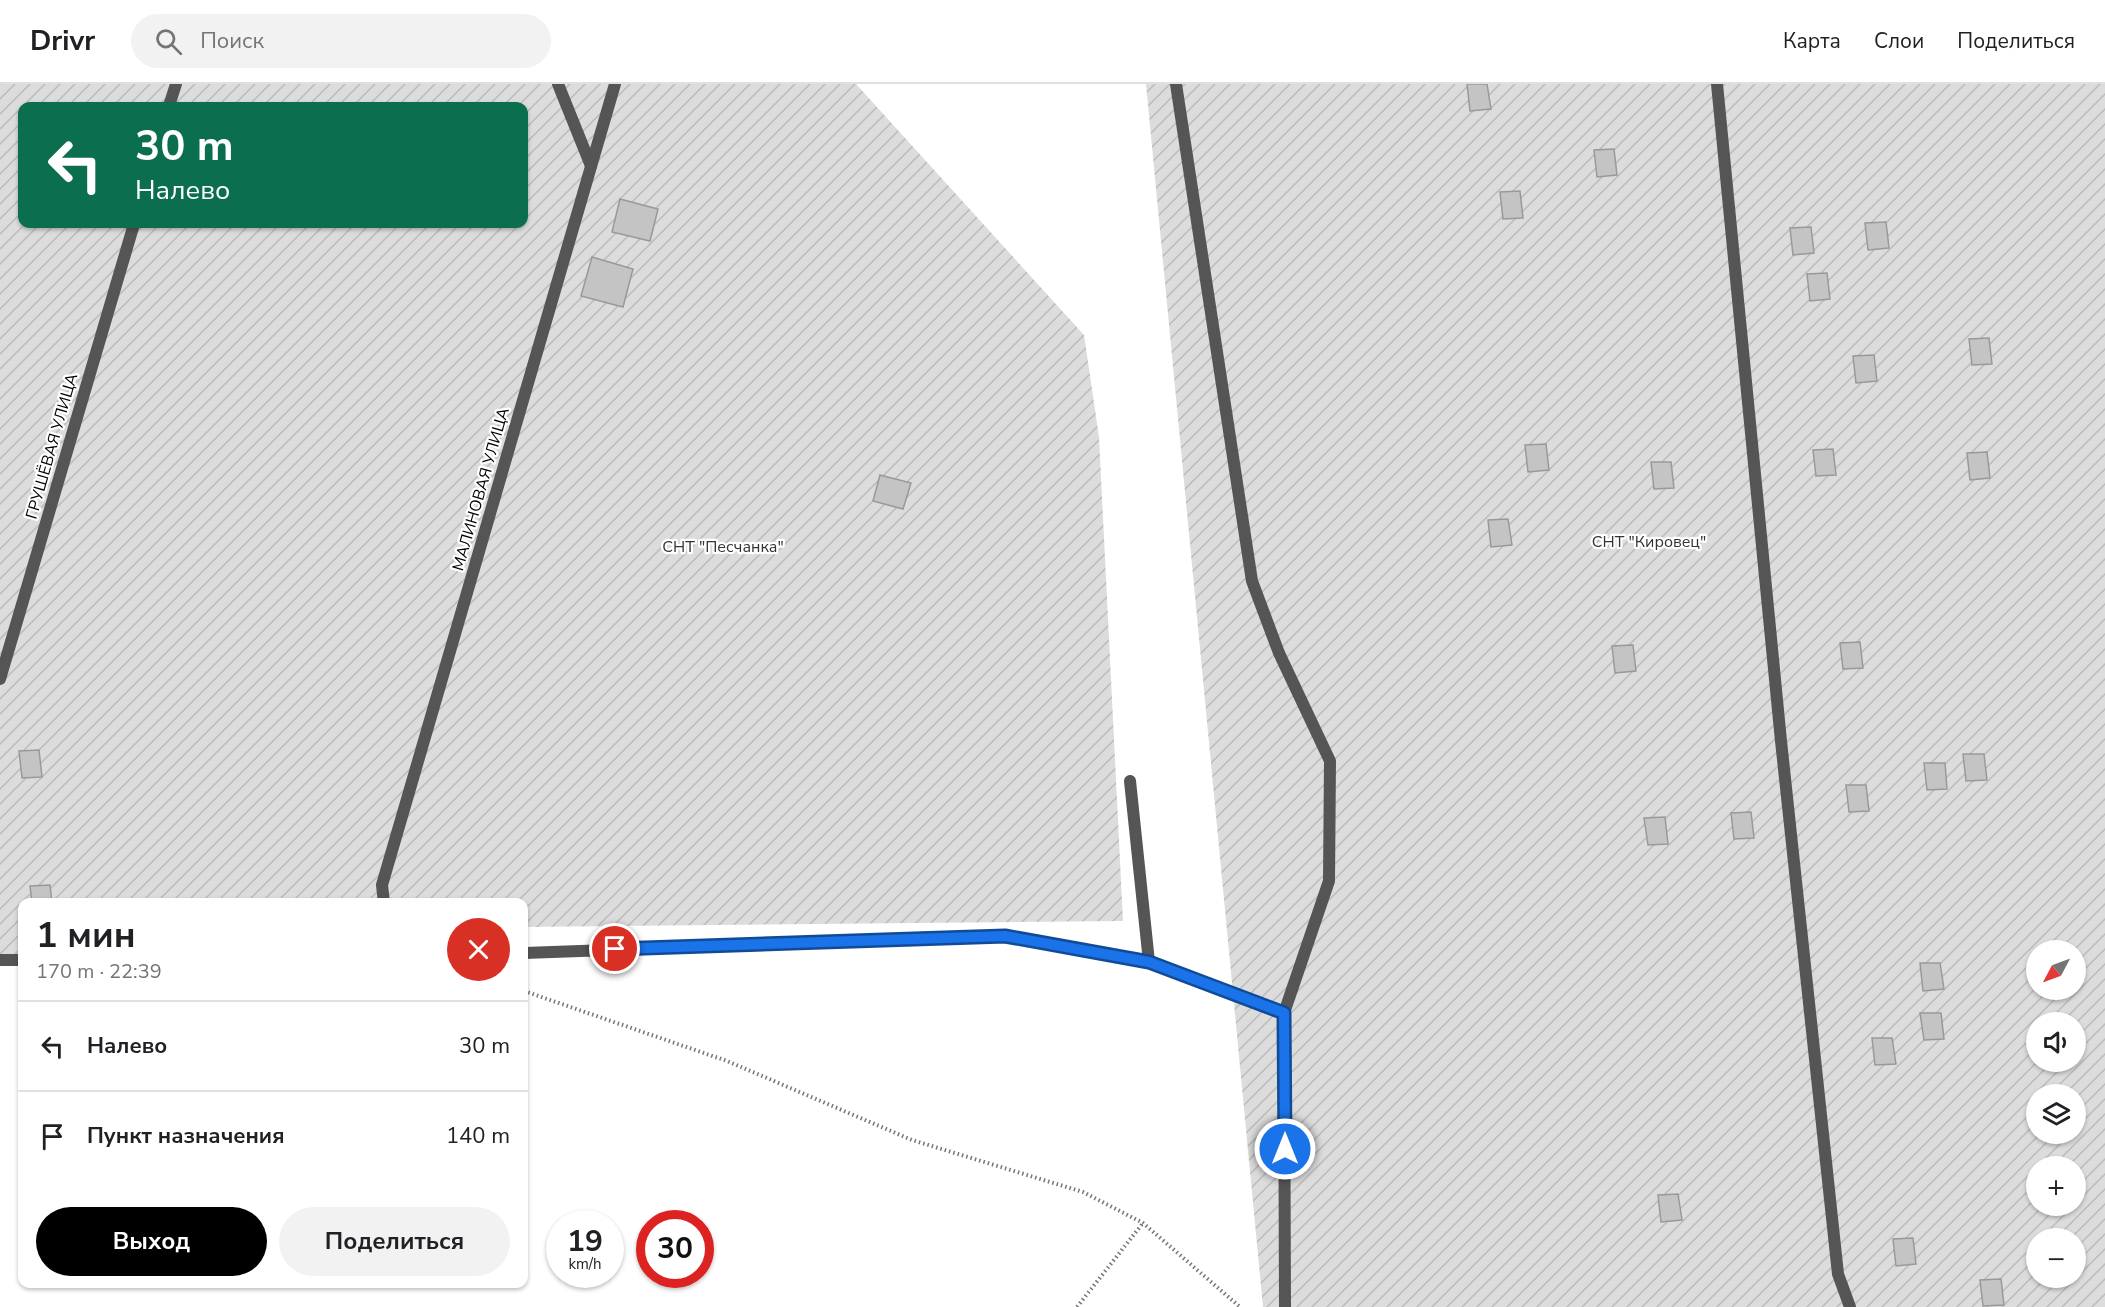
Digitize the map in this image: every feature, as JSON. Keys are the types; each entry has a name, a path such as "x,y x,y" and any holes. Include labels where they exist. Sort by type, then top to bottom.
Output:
{"street":[{"path":"170,102 176,84"},
{"path":"558,84 591,166"},
{"name":"МАЛИНОВАЯ УЛИЦА","path":"383,898 382,885 615,84"},
{"path":"1176,84 1252,580 1279,653 1330,762 1329,881 1284,1013 1285,1307"},
{"path":"1717,84 1781,741 1838,1274 1850,1307"},
{"name":"ГРУШЁВАЯ УЛИЦА","path":"0,679 133,228"},
{"path":"1130,781 1149,962"},
{"path":"528,952 1005,936 1149,962 1284,1013"},
{"path":"0,960 18,960"}],"path":[{"path":"528,993 727,1061 912,1140 1083,1192 1143,1223 1240,1307"},
{"path":"1077,1307 1143,1223"}],"green space":[{"name":"СНТ \"Песчанка\"","path":"0,84 856,84 1084,335 1099,437 1123,921 528,927 528,898 18,898 18,956 0,958"},
{"name":"СНТ \"Кировец\"","path":"1146,84 2105,84 2105,1307 1263,1307"}],"building":[{"path":"1467,84 1487,84 1491,109 1470,111"},
{"path":"1614,149 1617,175 1597,177 1594,150"},
{"path":"1520,191 1523,218 1503,219 1500,192"},
{"path":"620,199 658,209 650,241 612,232"},
{"path":"1886,222 1889,248 1868,250 1865,223"},
{"path":"1811,227 1814,253 1793,255 1790,228"},
{"path":"592,257 633,269 623,307 581,296"},
{"path":"1827,273 1830,299 1810,301 1807,274"},
{"path":"1989,338 1992,364 1972,365 1969,339"},
{"path":"1874,355 1877,381 1856,383 1853,356"},
{"path":"1546,444 1549,470 1528,472 1525,445"},
{"path":"1833,449 1836,475 1816,476 1813,450"},
{"path":"1987,452 1990,478 1970,480 1967,453"},
{"path":"1651,462 1671,462 1674,488 1654,489"},
{"path":"880,475 911,483 903,509 873,501"},
{"path":"1508,519 1512,545 1491,547 1488,520"},
{"path":"1860,642 1863,668 1843,669 1840,643"},
{"path":"1633,645 1636,671 1615,673 1612,646"},
{"path":"39,750 42,777 22,778 19,751"},
{"path":"1963,754 1984,754 1987,780 1966,781"},
{"path":"1924,763 1945,763 1947,789 1927,790"},
{"path":"1846,785 1866,785 1869,811 1849,812"},
{"path":"1751,812 1754,838 1734,839 1731,813"},
{"path":"1665,817 1668,844 1648,845 1644,818"},
{"path":"50,885 51,898 31,898 30,886"},
{"path":"1920,963 1940,963 1944,989 1923,991"},
{"path":"1920,1013 1941,1013 1944,1039 1924,1040"},
{"path":"1872,1038 1892,1038 1896,1064 1875,1065"},
{"path":"1678,1194 1682,1220 1661,1222 1658,1195"},
{"path":"1913,1238 1916,1264 1896,1266 1893,1239"},
{"path":"2001,1279 2004,1305 1983,1306 1980,1280"}],"route":[{"path":"615,949 1005,936 1149,962 1284,1013 1285,1149"}]}
